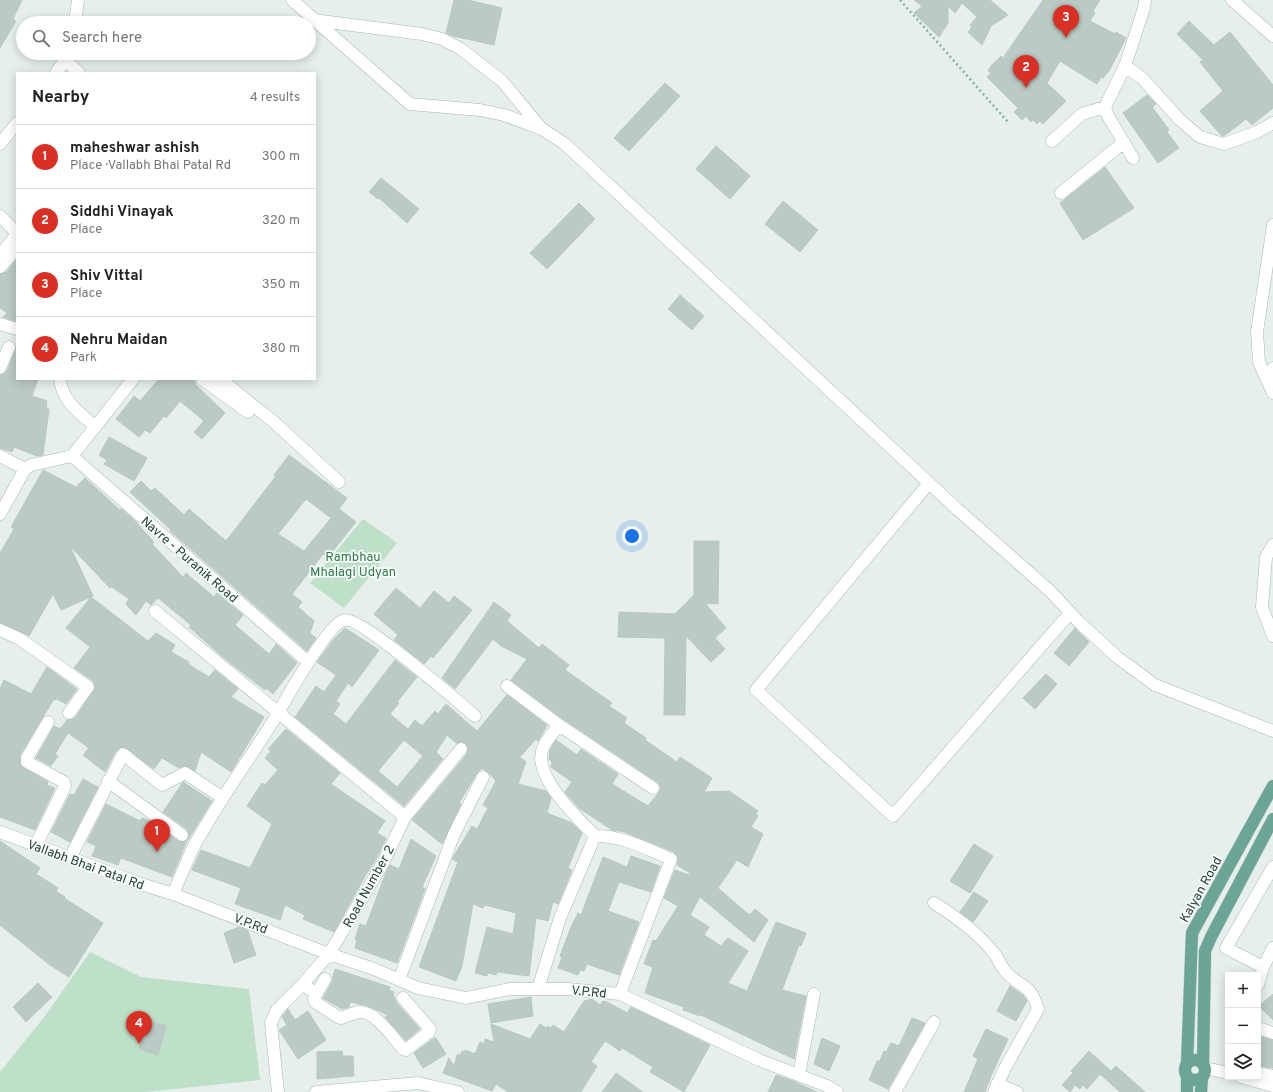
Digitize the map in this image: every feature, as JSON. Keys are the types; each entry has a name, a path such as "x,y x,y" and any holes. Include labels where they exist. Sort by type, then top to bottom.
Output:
{"main road":[{"name":"Kalyan Road","path":"1187,1064 1192,932 1273,786"},
{"path":"1201,1092 1203,1070 1205,952 1211,937 1273,818"},
{"path":"1187,1092 1187,1078 1184,1071 1187,1064 1195,1060 1203,1070"},
{"path":"1187,1078 1196,1081 1203,1070"}],"street":[{"path":"76,16 78,0"},
{"path":"292,0 309,16"},
{"path":"1133,158 1108,116 1105,107 1125,66 1144,8 1145,0"},
{"path":"1232,0 1273,36"},
{"path":"316,20 422,34 442,39 461,49 502,81 542,129"},
{"path":"316,23 410,104 480,110 504,115 542,129 565,144 929,483 1050,592 1080,624 1117,657 1155,685 1273,731"},
{"path":"57,72 64,60"},
{"path":"68,60 78,72"},
{"path":"1125,66 1142,78 1180,120 1200,138 1224,144 1257,132 1273,124"},
{"path":"1052,141 1082,114 1105,107"},
{"path":"0,144 16,124"},
{"path":"1061,193 1124,142"},
{"path":"0,216 16,233"},
{"path":"1272,389 1259,362 1257,332 1273,225"},
{"path":"0,267 16,236"},
{"path":"0,324 16,329"},
{"path":"0,368 9,347"},
{"path":"1272,389 1273,368"},
{"path":"60,380 65,397 73,408 95,426"},
{"path":"0,514 25,469 31,465 72,456 132,380"},
{"path":"203,380 262,422"},
{"path":"221,380 274,422 339,482"},
{"path":"0,456 25,469"},
{"name":"Navre - Puranik Road","path":"72,456 308,662"},
{"path":"929,483 756,690 894,816 1070,613"},
{"path":"1273,545 1266,557 1262,607 1273,636"},
{"path":"155,612 405,817"},
{"path":"173,894 192,852 223,798 278,713 308,662 335,626 344,620 353,621 384,641 475,716"},
{"path":"0,630 20,639 88,687 69,713"},
{"path":"507,686 559,725 652,788"},
{"path":"36,845 65,786 64,782 27,762 27,758 48,722"},
{"path":"559,725 543,748 540,762 561,802 595,836 609,836 626,840 670,859 620,994"},
{"name":"Road Number 2","path":"329,954 383,863 405,817 461,749"},
{"path":"70,858 123,754 162,785 185,774 223,798"},
{"path":"325,979 314,999 315,1002 338,1017 342,1018 360,1012 367,1012 375,1018 403,1049 406,1050 429,1032 430,1030 400,1001 404,982 454,834 483,777"},
{"path":"108,781 182,835"},
{"name":"Vallabh Bhai Patal Rd","path":"0,832 173,894"},
{"path":"538,989 560,918 595,836"},
{"path":"1263,968 1226,948 1273,867"},
{"name":"V.P.Rd","path":"173,894 329,954 374,969 418,988 466,998 509,989 567,989 620,994 759,1060 827,1086 837,1092"},
{"path":"934,903 958,918 994,952 1005,971 1024,985 1034,996 1038,1009 1005,1068 996,1088 1017,1092"},
{"path":"1261,975 1273,948"},
{"path":"278,1092 271,1023 278,1010 329,954"},
{"path":"302,985 317,993"},
{"path":"799,1075 814,994"},
{"path":"895,1092 934,1022"},
{"path":"1261,1029 1273,1033"},
{"path":"1203,1070 1225,1073"},
{"path":"1264,1076 1273,1086"},
{"path":"316,1092 418,1083 424,1088 458,1092"}],"path":[{"path":"900,0 1008,122"}],"green space":[{"name":"Rambhau Mhalagi Udyan","path":"363,519 397,543 344,608 310,583"},
{"path":"90,952 141,977 249,989 260,1080 146,1092 0,1092 0,1072 45,1016"}],"building":[{"path":"0,0 22,0 13,19 16,21 0,48"},
{"path":"454,0 468,0 502,8 494,45 453,36 446,33"},
{"path":"914,0 990,0 1008,15 991,26 982,45 968,32 972,27 970,25 977,17 962,3 955,13 948,6 948,23 939,37 914,13 922,6"},
{"path":"1043,0 1100,0 1093,11 1095,13 1090,21 1126,38 1109,71 1103,78 1101,77 1097,84 1060,61 1047,83 1066,101 1043,124 1040,121 1037,124 1033,120 1031,122 1026,116 1022,120 1014,112 1018,108 987,77 991,73 988,71 991,66 1001,56 1003,58"},
{"path":"1189,21 1214,45 1230,32 1273,85 1273,108 1252,125 1246,119 1224,136 1221,135 1200,111 1223,91 1200,62 1203,60 1177,34"},
{"path":"665,83 680,96 629,151 614,138"},
{"path":"1147,95 1156,104 1152,107 1169,130 1167,132 1179,148 1158,163 1123,113"},
{"path":"716,146 750,176 730,199 696,169"},
{"path":"1105,167 1134,208 1083,240 1060,203"},
{"path":"381,178 419,209 407,223 379,198 378,199 369,192"},
{"path":"783,201 818,230 800,252 765,224"},
{"path":"579,203 595,219 547,269 530,253"},
{"path":"16,260 15,321 3,317 7,313 0,308 0,274 6,272"},
{"path":"680,295 704,316 692,330 668,309"},
{"path":"16,348 16,380 38,380 32,396 47,401 46,409 49,409 43,455 37,456 14,447 12,452 0,448 0,375 7,371"},
{"path":"158,380 195,380 195,384 225,413 202,439 194,432 204,421 180,401 166,418 164,416 150,433 145,430 139,437 116,419 134,396 140,401"},
{"path":"109,437 147,458 134,481 104,464 107,460 99,455"},
{"path":"289,455 347,498 339,509 356,522 328,557 323,554 292,594 302,602 298,607 314,621 310,633 316,638 307,651 170,531 171,530 130,492 141,481 151,491 155,488 184,515 189,509 226,541 276,476 274,475","holes":["306,499 331,518 304,551 278,534"]},
{"path":"43,470 76,487 85,478 120,510 122,509 134,520 154,542 152,544 183,577 186,573 214,597 217,593 243,615 235,625 269,654 276,644 297,663 273,694 266,688 265,690 224,658 189,627 191,625 158,598 151,605 146,601 136,615 126,604 129,599 112,587 110,588 70,546 93,596 61,610 53,594 29,636 0,623 0,553 14,529 11,527"},
{"path":"694,541 719,541 718,604 705,603 726,628 715,638 725,649 711,662 686,636 685,715 664,715 665,638 618,637 619,612 675,614 694,595"},
{"path":"396,588 420,608 434,591 449,603 454,596 472,610 433,658 431,656 424,664 394,640 398,635 374,614"},
{"path":"91,597 148,641 156,633 175,645 171,652 189,662 188,664 209,677 215,670 238,689 231,697 264,717 231,772 201,752 195,771 186,766 179,768 162,758 154,769 123,747 116,751 105,772 83,755 89,748 68,733 55,754 58,756 51,766 36,758 54,726 60,729 67,720 75,718 95,688 93,681 74,668 90,647 66,628"},
{"path":"494,602 511,615 507,621 539,648 542,644 569,665 565,670 612,703 609,706 627,718 624,723 646,738 645,740 677,762 680,757 712,778 704,792 729,791 758,811 756,814 758,816 751,827 763,834 748,867 737,860 718,888 748,914 751,914 755,909 768,920 754,942 700,897 690,915 709,927 704,935 721,946 728,938 748,951 728,983 747,991 776,922 806,933 801,946 799,945 782,990 806,996 794,1059 701,1015 700,1016 683,1010 684,1007 645,993 653,967 644,964 653,940 656,941 678,906 664,898 675,870 689,875 690,873 677,865 678,858 674,852 625,832 612,830 579,808 565,792 572,782 551,767 552,762 549,759 550,750 556,740 577,755 581,749 618,774 612,784 648,806 661,787 657,782 563,719 511,680 527,659 501,646 493,639 455,689 442,678"},
{"path":"345,628 379,650 352,687 348,683 336,701 340,704 333,714 346,724 395,660 417,677 397,702 399,703 390,714 408,729 415,720 422,726 435,711 438,714 446,704 477,731 507,695 547,725 538,741 536,739 520,757 526,762 518,784 546,791 551,798 547,813 572,823 582,833 568,868 572,870 558,904 553,902 548,921 536,918 529,976 497,972 496,975 488,973 487,976 475,973 487,927 513,934 516,913 485,905 483,908 473,904 462,966 456,981 419,967 458,862 452,859 472,826 477,829 488,808 483,805 496,781 482,768 477,773 459,803 461,804 442,844 412,820 467,754 468,750 466,744 462,742 456,743 447,735 436,752 443,759 404,806 295,717 316,686 324,692 336,675 317,662 334,639","holes":["404,740 423,756 397,787 378,771"]},
{"path":"1075,628 1089,642 1069,666 1054,653"},
{"path":"47,667 77,689 66,704 54,699 20,755 21,766 48,782 47,785 55,788 35,830 0,817 0,689 4,680 31,694"},
{"path":"1046,674 1057,684 1035,709 1023,698"},
{"path":"286,729 340,773 331,784 385,821 377,833 386,838 385,841 334,932 303,919 305,915 285,905 280,920 235,904 241,888 192,870 201,850 250,868 272,824 247,806 262,783 265,785 278,770 265,758 271,751 268,749"},
{"path":"83,779 98,787 70,842 51,832 70,794 74,795"},
{"path":"183,782 212,801 188,840 189,835 187,829 163,812"},
{"path":"106,804 140,821 142,818 151,821 178,841 185,842 188,840 172,877 121,858 118,865 92,856 96,846 87,842"},
{"path":"411,839 436,856 422,887 425,889 397,963 355,948 357,940 355,939 360,924 366,926 390,865 399,869"},
{"path":"0,841 40,868 36,874 58,888 56,891 65,897 64,898 103,923 69,977 50,965 0,925"},
{"path":"974,844 993,856 970,893 950,881"},
{"path":"631,856 660,866 651,892 619,882 608,911 639,922 619,975 587,964 584,971 580,970 578,975 558,968 562,957 560,956 571,927 578,913 581,915 603,857 627,867"},
{"path":"974,892 988,901 973,922 960,912"},
{"path":"239,927 248,931 256,955 234,963 224,933"},
{"path":"335,969 390,987 389,990 394,992 393,994 397,1003 420,1029 406,1041 385,1017 388,1015 368,1006 350,1002 349,1007 342,1009 323,998 332,982"},
{"path":"38,983 52,997 26,1022 13,1007"},
{"path":"1010,986 1023,995 1027,1001 1016,1021 997,1011"},
{"path":"1273,994 1273,1020 1261,1008 1261,1004"},
{"path":"531,997 533,1016 491,1023 488,1004"},
{"path":"592,999 600,1005 603,1001 607,1002 627,1013 631,1007 710,1045 684,1092 650,1072 653,1067 622,1048 620,1051 605,1041 591,1062 597,1066 581,1092 508,1092 496,1084 492,1091 443,1073 449,1058 454,1066 457,1055 461,1054 462,1051 465,1052 465,1050 475,1054 480,1042 484,1044 485,1039 494,1042 491,1024 530,1039 540,1024 546,1028 548,1026 551,1028 553,1025 564,1032 584,1001"},
{"path":"288,1009 295,1020 308,1011 326,1040 298,1059 279,1030 287,1025 282,1017"},
{"path":"912,1018 925,1023 888,1089 869,1080 877,1061 879,1062 884,1051 886,1052 891,1043 899,1046"},
{"path":"147,1020 166,1026 158,1055 139,1049"},
{"path":"986,1029 1008,1039 985,1092 964,1092 978,1059 973,1056"},
{"path":"1261,1037 1273,1040 1273,1068 1261,1066"},
{"path":"436,1038 446,1054 423,1068 414,1053"},
{"path":"822,1038 840,1046 829,1071 814,1064"},
{"path":"342,1051 343,1056 353,1056 354,1076 317,1079 317,1052"},
{"path":"1089,1051 1111,1071 1116,1066 1145,1092 1120,1092 1100,1074 1087,1089 1083,1085 1080,1089 1075,1085 1070,1092 1062,1085 1073,1073 1071,1071"},
{"path":"616,1073 643,1092 602,1092"},
{"path":"776,1075 793,1081 817,1092 768,1092"}],"place":[{"name":"Shiv Vittal","path":"1066,38"},
{"name":"Siddhi Vinayak","path":"1026,88"},
{"name":"maheshwar ashish","path":"157,852"},
{"name":"Nehru Maidan","path":"139,1044"}]}
